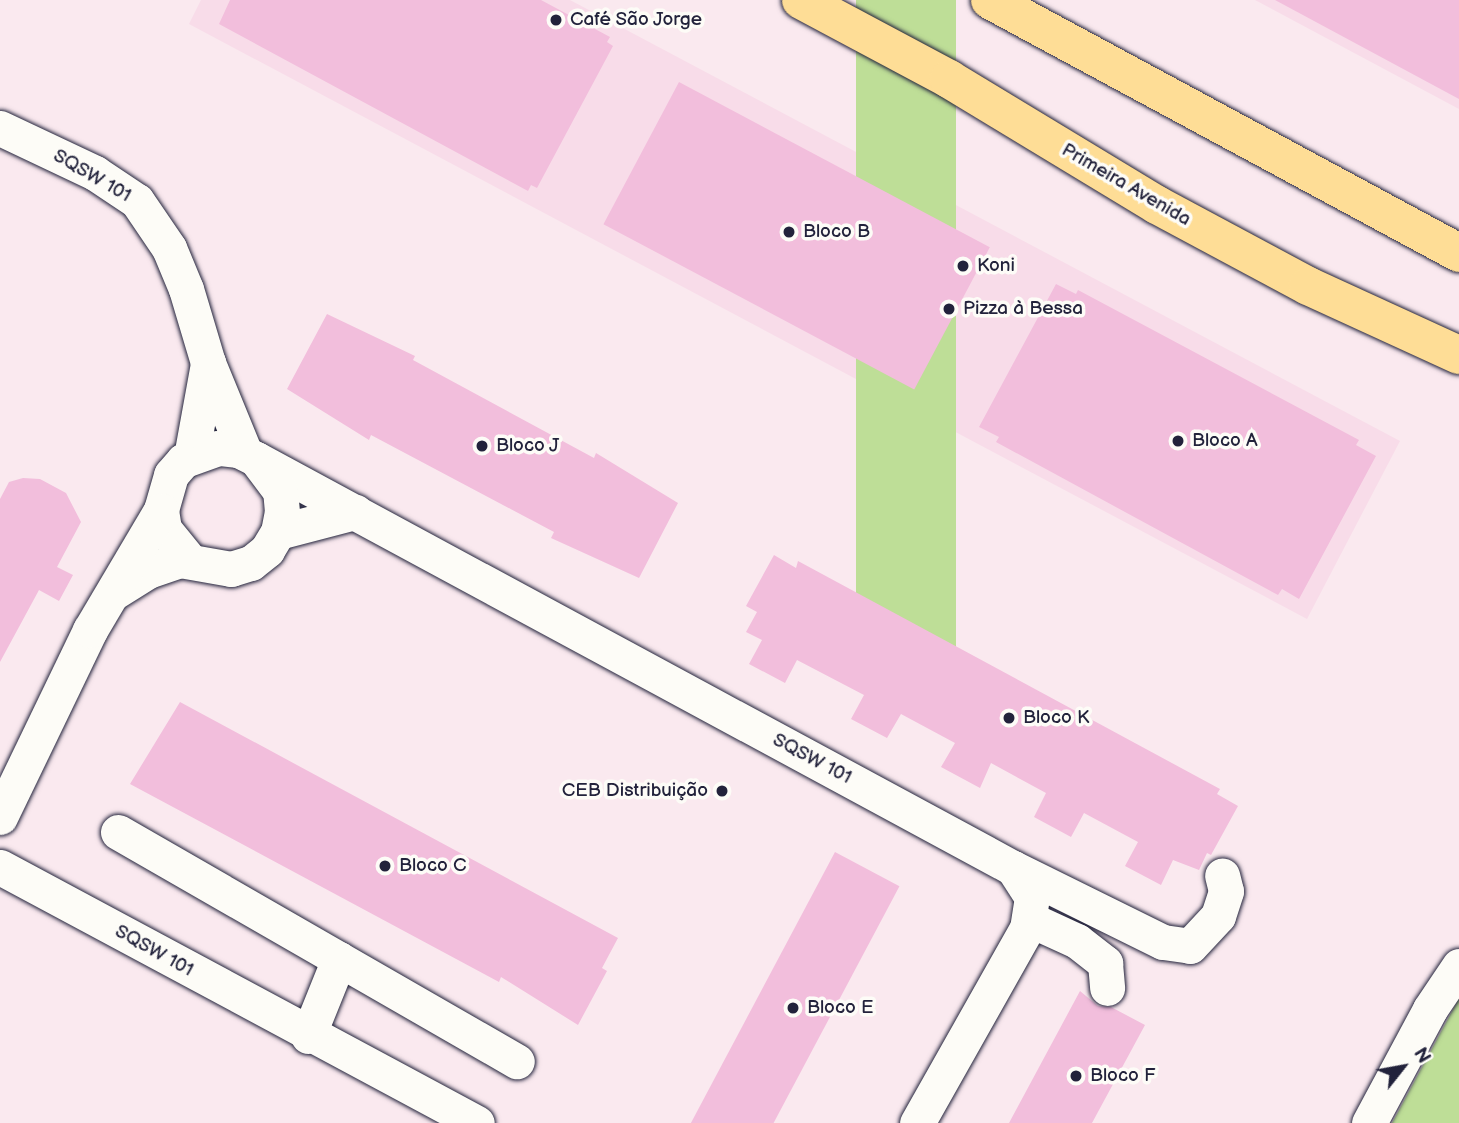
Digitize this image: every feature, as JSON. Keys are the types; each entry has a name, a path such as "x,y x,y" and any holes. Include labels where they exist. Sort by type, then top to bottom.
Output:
{"main road":[{"name":"Primeira Avenida","path":"802,0 949,79 1157,205 1308,286 1458,348"},
{"path":"990,0 1459,253"}],"street":[{"name":"SQSW 101","path":"0,128 95,173 137,201 173,258 208,363 251,456 1013,868 1032,897 1029,919"},
{"name":"SQSW 101","path":"191,457 208,363"},
{"path":"0,817 113,593 161,510 171,475 191,457 218,448 251,456 280,491 282,512 278,532 251,562 231,569 210,569 190,561 164,529 161,510"},
{"path":"278,532 355,512"},
{"path":"113,593 148,571 190,561"},
{"path":"118,832 517,1061"},
{"name":"SQSW 101","path":"0,867 308,1035 477,1123"},
{"path":"1013,868 1163,942 1190,946 1218,916 1226,891 1222,876"},
{"path":"917,1123 1029,919 1077,941 1105,963 1107,988"},
{"path":"308,1035 338,959"},
{"path":"1369,1123 1430,1009 1459,966"}],"shaded area":[{"path":"201,0 570,0 1400,441 1307,619 189,24"},
{"path":"1255,0 1459,0 1459,109"}],"green space":[{"path":"856,0 956,0 956,655 856,655"},
{"path":"1459,998 1459,1123 1392,1123"}],"building":[{"path":"230,0 541,0 610,37 607,42 613,46 537,188 531,185 528,191 219,24"},
{"path":"1275,0 1459,0 1459,99"},
{"name":"Bloco B","path":"679,82 990,247 914,389 603,224"},
{"name":"Bloco A","path":"1056,284 1076,294 1078,290 1359,440 1356,445 1376,456 1299,599 1282,589 1278,595 996,442 999,437 979,427"},
{"name":"Bloco J","path":"327,314 415,356 413,360 594,458 596,453 678,503 639,578 551,538 554,532 371,435 369,440 287,389"},
{"path":"23,478 40,479 66,493 81,522 57,567 73,575 59,601 39,590 0,662 0,499 9,482"},
{"name":"Bloco K","path":"774,555 796,568 798,561 1220,789 1217,794 1238,806 1211,855 1207,853 1199,870 1173,860 1161,885 1125,866 1138,842 1084,813 1071,837 1034,817 1046,793 991,763 980,788 941,767 955,743 901,714 887,738 851,719 864,695 797,660 785,683 749,664 762,640 746,632 757,612 746,606"},
{"name":"Bloco C","path":"180,702 618,938 602,968 607,971 578,1025 501,977 499,982 130,784"},
{"name":"Bloco E","path":"835,852 899,886 774,1123 691,1123"},
{"name":"Bloco F","path":"1080,991 1098,1006 1111,1007 1145,1025 1092,1123 1009,1123"}],"place":[{"name":"Café São Jorge","path":"556,20"},
{"name":"Bloco B","path":"789,232"},
{"name":"Koni","path":"963,266"},
{"name":"Pizza à Bessa","path":"949,309"},
{"name":"Bloco A","path":"1178,441"},
{"name":"Bloco J","path":"482,446"},
{"name":"Bloco K","path":"1009,718"},
{"name":"CEB Distribuição","path":"722,791"},
{"name":"Bloco C","path":"385,866"},
{"name":"Bloco E","path":"793,1008"},
{"name":"Bloco F","path":"1076,1076"}]}
